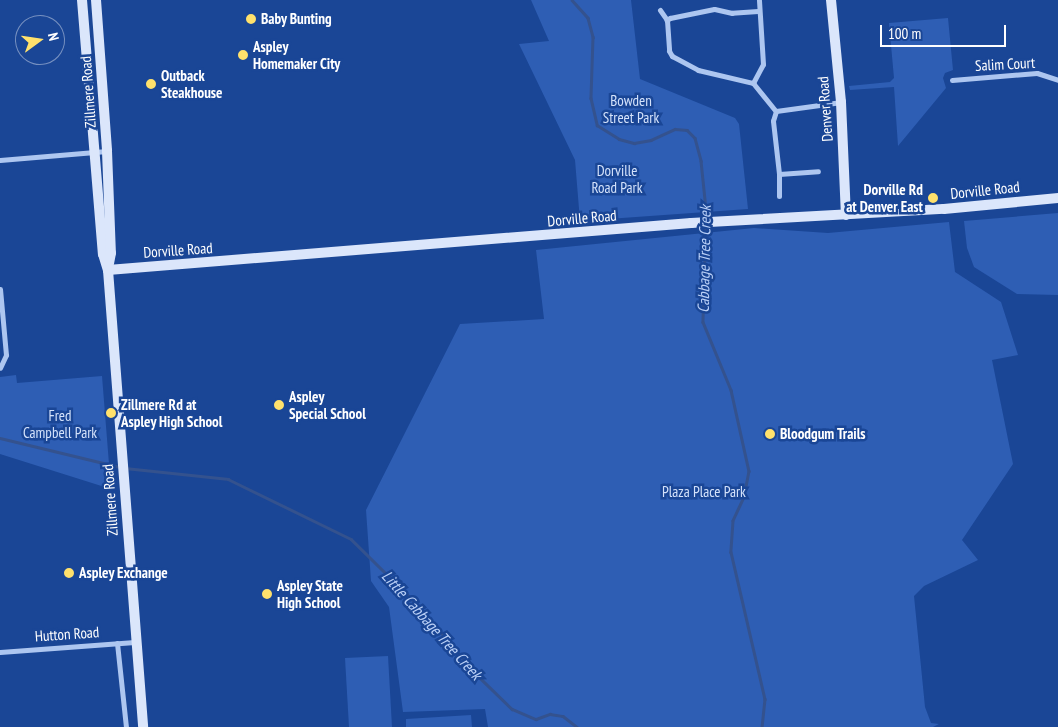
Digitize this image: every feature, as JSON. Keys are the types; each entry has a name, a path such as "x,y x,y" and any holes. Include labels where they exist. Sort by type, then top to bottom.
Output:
{"street":[{"name":"Zillmere Road","path":"82,0 103,254 108,270 143,727"},
{"name":"Zillmere Road","path":"96,0 112,253 108,270"},
{"path":"753,83 763,64 758,11 759,0"},
{"name":"Denver Road","path":"831,0 840,102 846,216"},
{"path":"667,20 714,9 732,13 758,11"},
{"path":"660,10 667,20 672,56 704,72 753,83 776,110"},
{"name":"Salim Court","path":"952,80 1036,73 1058,80"},
{"path":"776,110 840,102"},
{"path":"776,110 774,121 779,196"},
{"path":"0,160 107,152"},
{"path":"779,174 818,171"},
{"name":"Dorville Road","path":"108,270 691,223 846,216 1058,198"},
{"path":"0,289 6,355 0,368"},
{"name":"Hutton Road","path":"0,652 135,642"},
{"path":"117,643 126,727"}],"green space":[{"path":"531,0 631,0 640,79 735,118 739,124 748,209 580,221 575,160 519,44 549,41"},
{"path":"948,18 953,70 945,73 943,78 946,88 898,146 894,87 850,90 849,86 890,82 894,78 889,23"},
{"path":"1058,213 1058,295 1017,294 974,267 967,248 964,221"},
{"name":"Plaza Place Park","path":"949,222 955,272 1001,302 1018,355 992,360 1013,464 962,540 978,560 924,586 914,596 925,707 931,723 939,724 933,727 488,727 485,709 403,712 389,607 371,581 366,510 460,324 544,319 536,250 754,228 828,233"},
{"name":"Fred Campbell Park","path":"16,375 17,383 102,376 111,489 0,454 0,377"},
{"path":"388,656 392,727 349,727 345,658"},
{"path":"471,715 472,727 406,727 406,719"}],"waterway":[{"name":"Cabbage Tree Creek","path":"572,0 588,18 593,37 591,98 597,125 619,139 634,143 651,140 675,129 687,130 695,138 701,161 707,219"},
{"name":"Cabbage Tree Creek","path":"706,224 703,322 731,390 749,471 744,497 733,521 731,552 765,699 762,727"},
{"name":"Little Cabbage Tree Creek","path":"0,438 120,467"},
{"name":"Little Cabbage Tree Creek","path":"125,468 228,479 351,539 419,606 477,675 512,709 536,719 550,714 563,716 577,727"}],"place":[{"name":"Baby Bunting","path":"251,19"},
{"name":"Aspley Homemaker City","path":"243,55"},
{"name":"Outback Steakhouse","path":"151,84"},
{"name":"Dorville Rd at Denver East","path":"933,198"},
{"name":"Aspley Special School","path":"279,405"},
{"name":"Zillmere Rd at Aspley High School","path":"111,413"},
{"name":"Bloodgum Trails","path":"770,434"},
{"name":"Aspley Exchange","path":"69,573"},
{"name":"Aspley State High School","path":"267,594"}],"park label":[{"name":"Bowden Street Park","path":"631,108"},
{"name":"Dorville Road Park","path":"617,178"}]}
